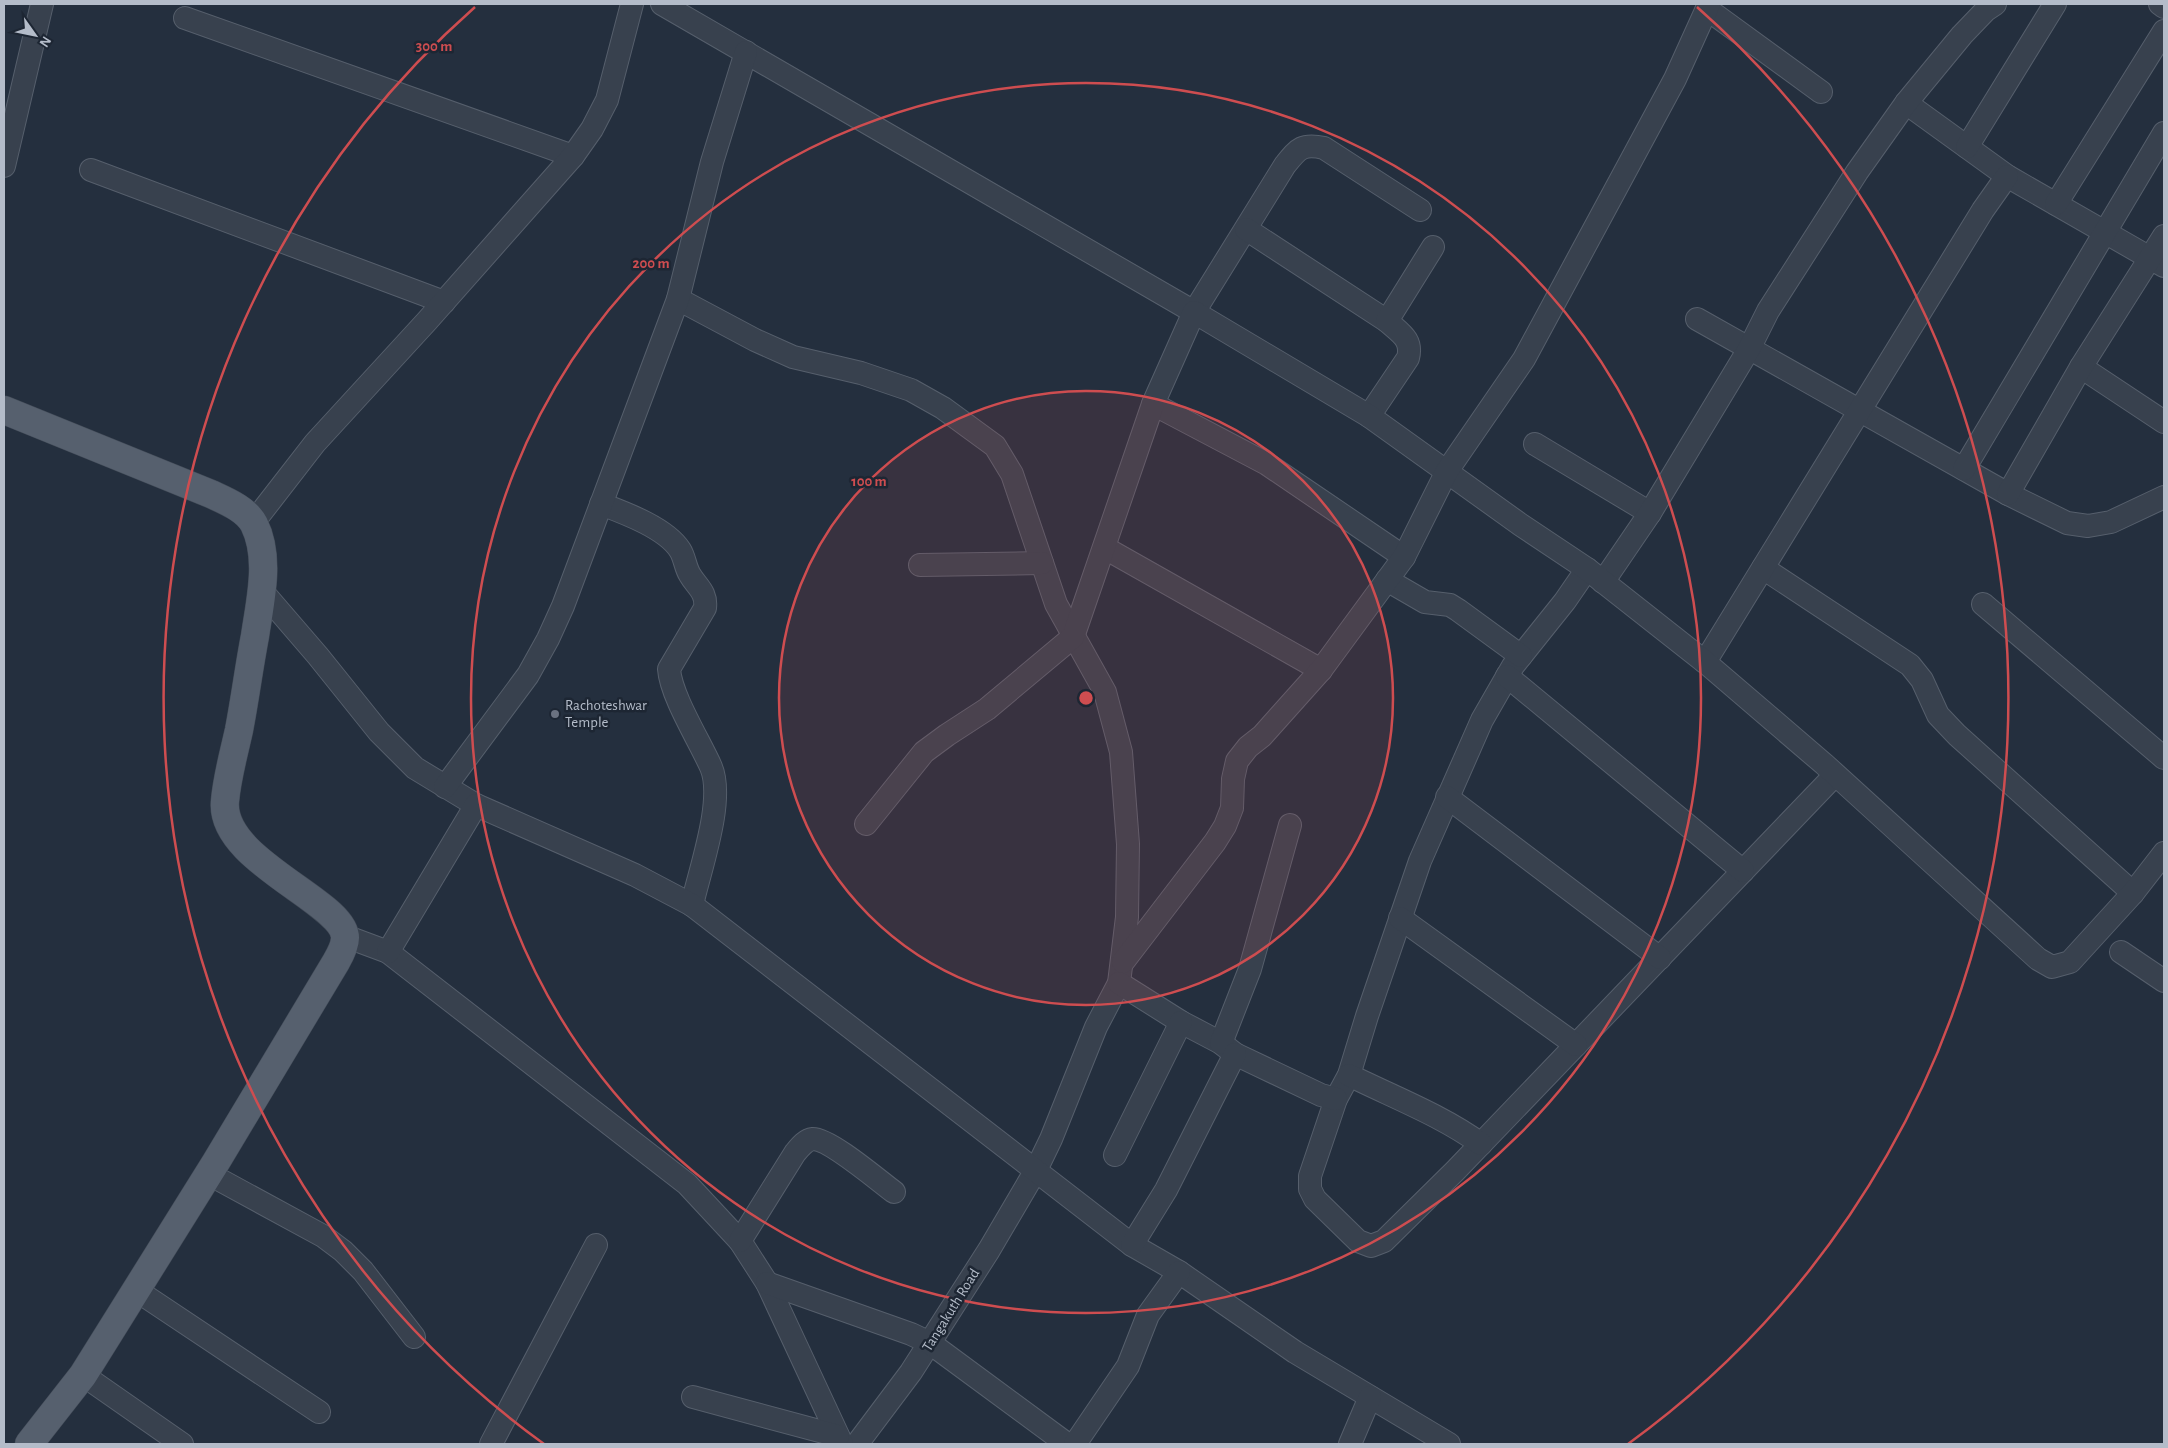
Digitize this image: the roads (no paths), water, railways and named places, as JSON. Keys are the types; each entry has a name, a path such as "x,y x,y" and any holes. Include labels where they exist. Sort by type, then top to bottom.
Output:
{"main road":[{"path":"4,410 212,494 235,506 254,523 262,547 262,591 242,716 224,802 226,818 233,833 248,851 327,911 339,923 346,936 336,962 209,1174 83,1376 29,1444"}],"street":[{"path":"4,166 42,4"},
{"path":"254,523 315,443 444,302 573,156 592,129 607,100 632,4"},
{"path":"662,4 909,149 1194,312 1369,416 1595,576 1705,662 1835,775 2038,959 2052,967 2070,962 2133,893 2164,853"},
{"path":"1835,775 1481,1144 1384,1242 1371,1246 1358,1241 1315,1198 1310,1189 1310,1176 1336,1099 1349,1076 1367,1016 1420,860 1482,720 1507,676 1565,601 1595,576 1650,513 1749,349 1768,311 1846,188 1906,102 1962,35 1986,10 1995,4"},
{"path":"1967,147 2055,4"},
{"path":"2160,4 2164,7"},
{"path":"1121,973 1225,826 1232,808 1232,779 1237,761 1321,670 1404,557 1447,471 1524,359 1675,79 1708,6 1822,92"},
{"path":"185,18 573,156"},
{"path":"2056,204 2164,31"},
{"path":"445,787 511,700 548,640 678,299 712,162 746,52"},
{"path":"1906,102 2007,176 2158,262"},
{"path":"1964,469 2164,133"},
{"path":"866,824 924,752 947,734 987,709 1073,637 1153,404 1194,312 1285,165 1297,150 1310,144 1324,148 1420,210"},
{"path":"91,170 444,302"},
{"path":"1705,662 1983,210 2007,176"},
{"path":"1246,229 1387,321 1408,340 1410,350 1408,358 1369,416"},
{"path":"2008,494 2081,366 2158,262 2164,236"},
{"path":"1387,321 1433,247"},
{"path":"678,299 793,357 861,373 911,390 950,413 995,446 1012,474 1056,604 1104,692 1121,752 1128,844 1128,917 1121,973"},
{"path":"1697,319 2008,494 2067,523 2088,526 2111,522 2164,497"},
{"path":"2081,366 2164,422"},
{"path":"1153,404 1267,464 1404,557"},
{"path":"1535,444 1650,513"},
{"path":"601,504 638,519 668,537 679,548 687,571 703,591 706,599 705,608 669,668 674,687 711,768 716,787 714,812 692,905"},
{"path":"1105,548 1321,670"},
{"path":"920,564 1042,563"},
{"path":"1763,568 1910,665 1922,680 1938,716 2133,893"},
{"path":"1387,580 1425,602 1450,605 1521,656"},
{"path":"262,591 318,656 379,732 415,768 476,805 635,874 692,905 1132,1245 1179,1272 1296,1352 1450,1444"},
{"path":"1984,604 2164,758"},
{"path":"1507,676 1743,871"},
{"path":"1447,797 1660,958"},
{"path":"388,952 476,805"},
{"path":"1132,1245 1166,1190 1228,1049 1290,825"},
{"path":"1400,918 1561,1037 1576,1045"},
{"path":"346,936 388,952 687,1184 740,1241 767,1283 846,1441"},
{"path":"2121,952 2164,980"},
{"path":"1121,973 1181,1022 1228,1049 1320,1095 1336,1099"},
{"name":"Tangakuth Road","path":"846,1441 911,1372 989,1250 1052,1139 1096,1027 1121,973"},
{"path":"1115,1155 1181,1022"},
{"path":"1349,1076 1433,1116 1481,1144"},
{"path":"740,1241 795,1153 804,1142 814,1139 824,1142 838,1150 894,1192"},
{"path":"209,1174 323,1236 343,1251 363,1271 414,1337"},
{"path":"491,1444 596,1244"},
{"path":"1074,1444 1128,1366 1148,1315 1166,1287 1179,1272"},
{"path":"767,1283 911,1334 930,1344 1067,1444"},
{"path":"136,1290 319,1412"},
{"path":"83,1376 182,1444"},
{"path":"693,1397 846,1441"},
{"path":"1350,1444 1370,1397"}],"place":[{"name":"Rachoteshwar Temple","path":"555,714"}]}
